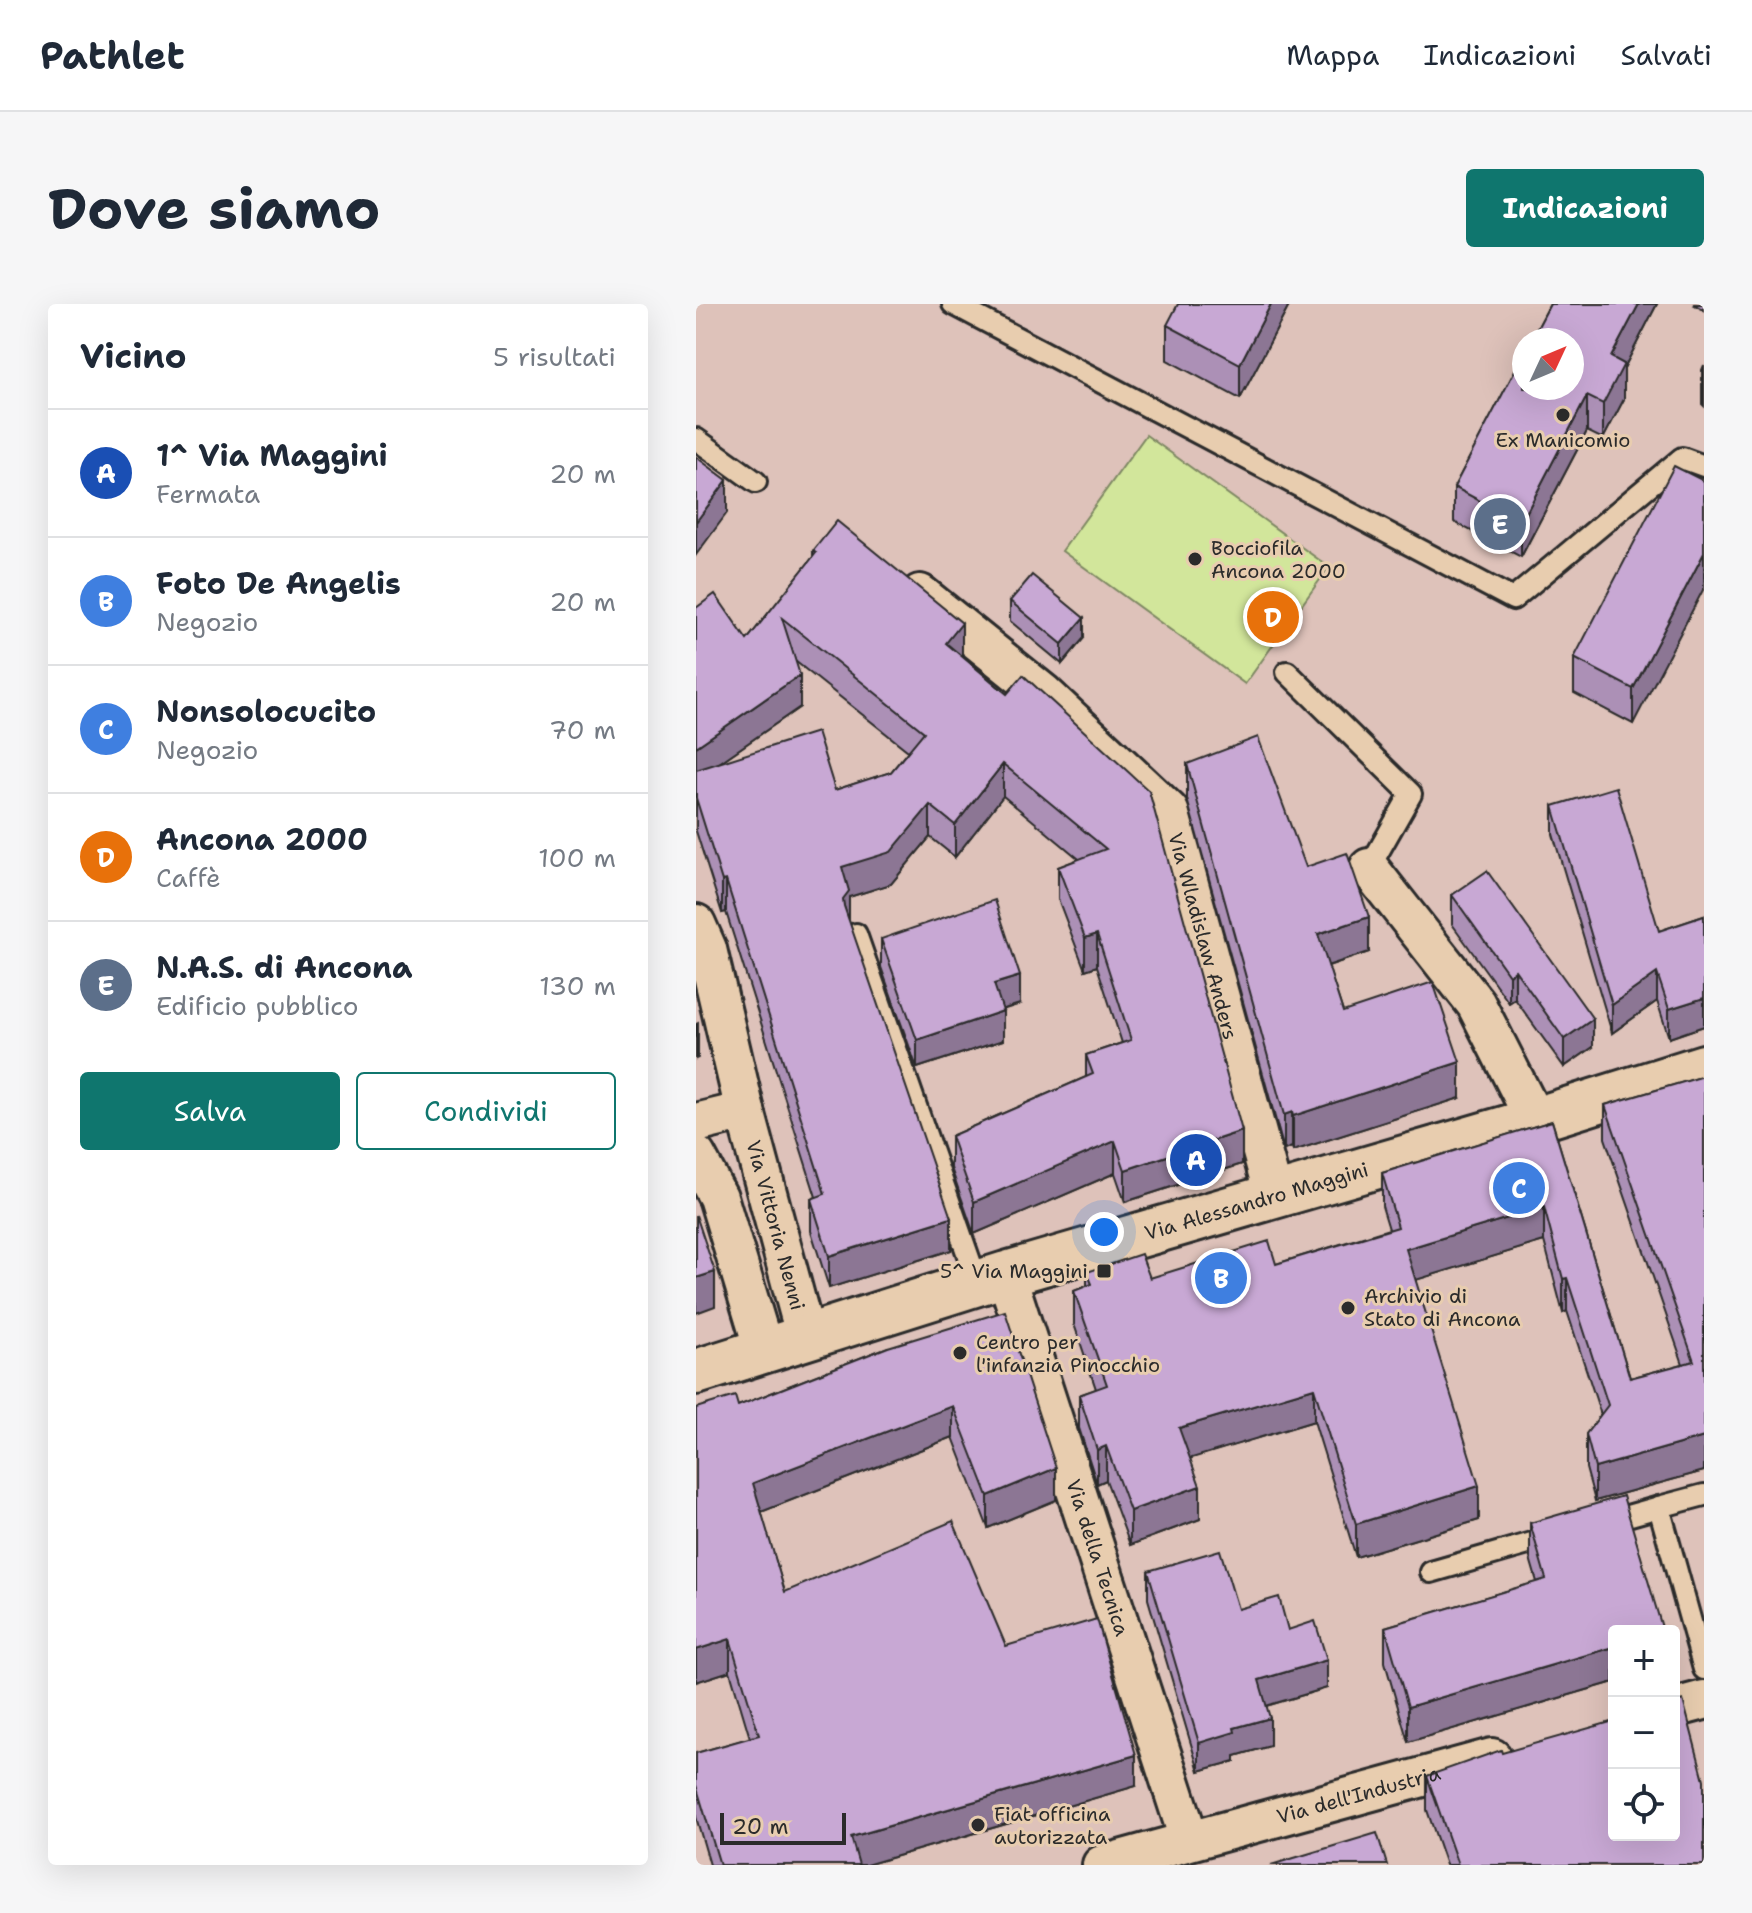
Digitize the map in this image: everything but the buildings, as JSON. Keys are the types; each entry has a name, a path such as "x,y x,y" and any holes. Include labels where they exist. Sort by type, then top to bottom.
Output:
{"main road":[{"name":"Via Alessandro Maggini","path":"696,1372 864,1317 1535,1120 1704,1067"}],"street":[{"name":"Via Wladislaw Anders","path":"893,572 1044,694 1169,811 1274,1196"},
{"path":"1369,868 1476,1004 1535,1120"},
{"name":"Via Vittoria Nenni","path":"696,924 707,949 745,1111 806,1338"},
{"path":"696,1123 745,1111"},
{"path":"696,1156 718,1197 764,1350"},
{"name":"Via della Tecnica","path":"992,1279 1189,1839"},
{"path":"1680,1706 1704,1700"},
{"name":"Via dell'Industria","path":"1102,1865 1523,1749"}],"lane":[{"path":"953,304 1513,599 1682,458 1704,466"},
{"path":"696,439 756,482"},
{"path":"1287,672 1411,794 1369,868"},
{"path":"856,934 992,1279"},
{"path":"1431,1572 1704,1495"},
{"path":"1659,1507 1704,1669"}],"green space":[{"name":"Bocciofila Ancona 2000","path":"1146,435 1329,567 1245,684 1062,551"}],"place":[{"name":"Ex Manicomio","path":"1563,415"},
{"name":"N.A.S. di Ancona","path":"1500,524"},
{"name":"Bocciofila Ancona 2000","path":"1195,559"},
{"name":"Ancona 2000","path":"1273,617"},
{"name":"1^ Via Maggini","path":"1196,1160"},
{"name":"Nonsolocucito","path":"1519,1188"},
{"name":"5^ Via Maggini","path":"1104,1271"},
{"name":"Foto De Angelis","path":"1221,1278"},
{"name":"Archivio di Stato di Ancona","path":"1348,1308"},
{"name":"Centro per l'infanzia Pinocchio","path":"960,1353"},
{"name":"Fiat officina autorizzata","path":"978,1825"}]}
